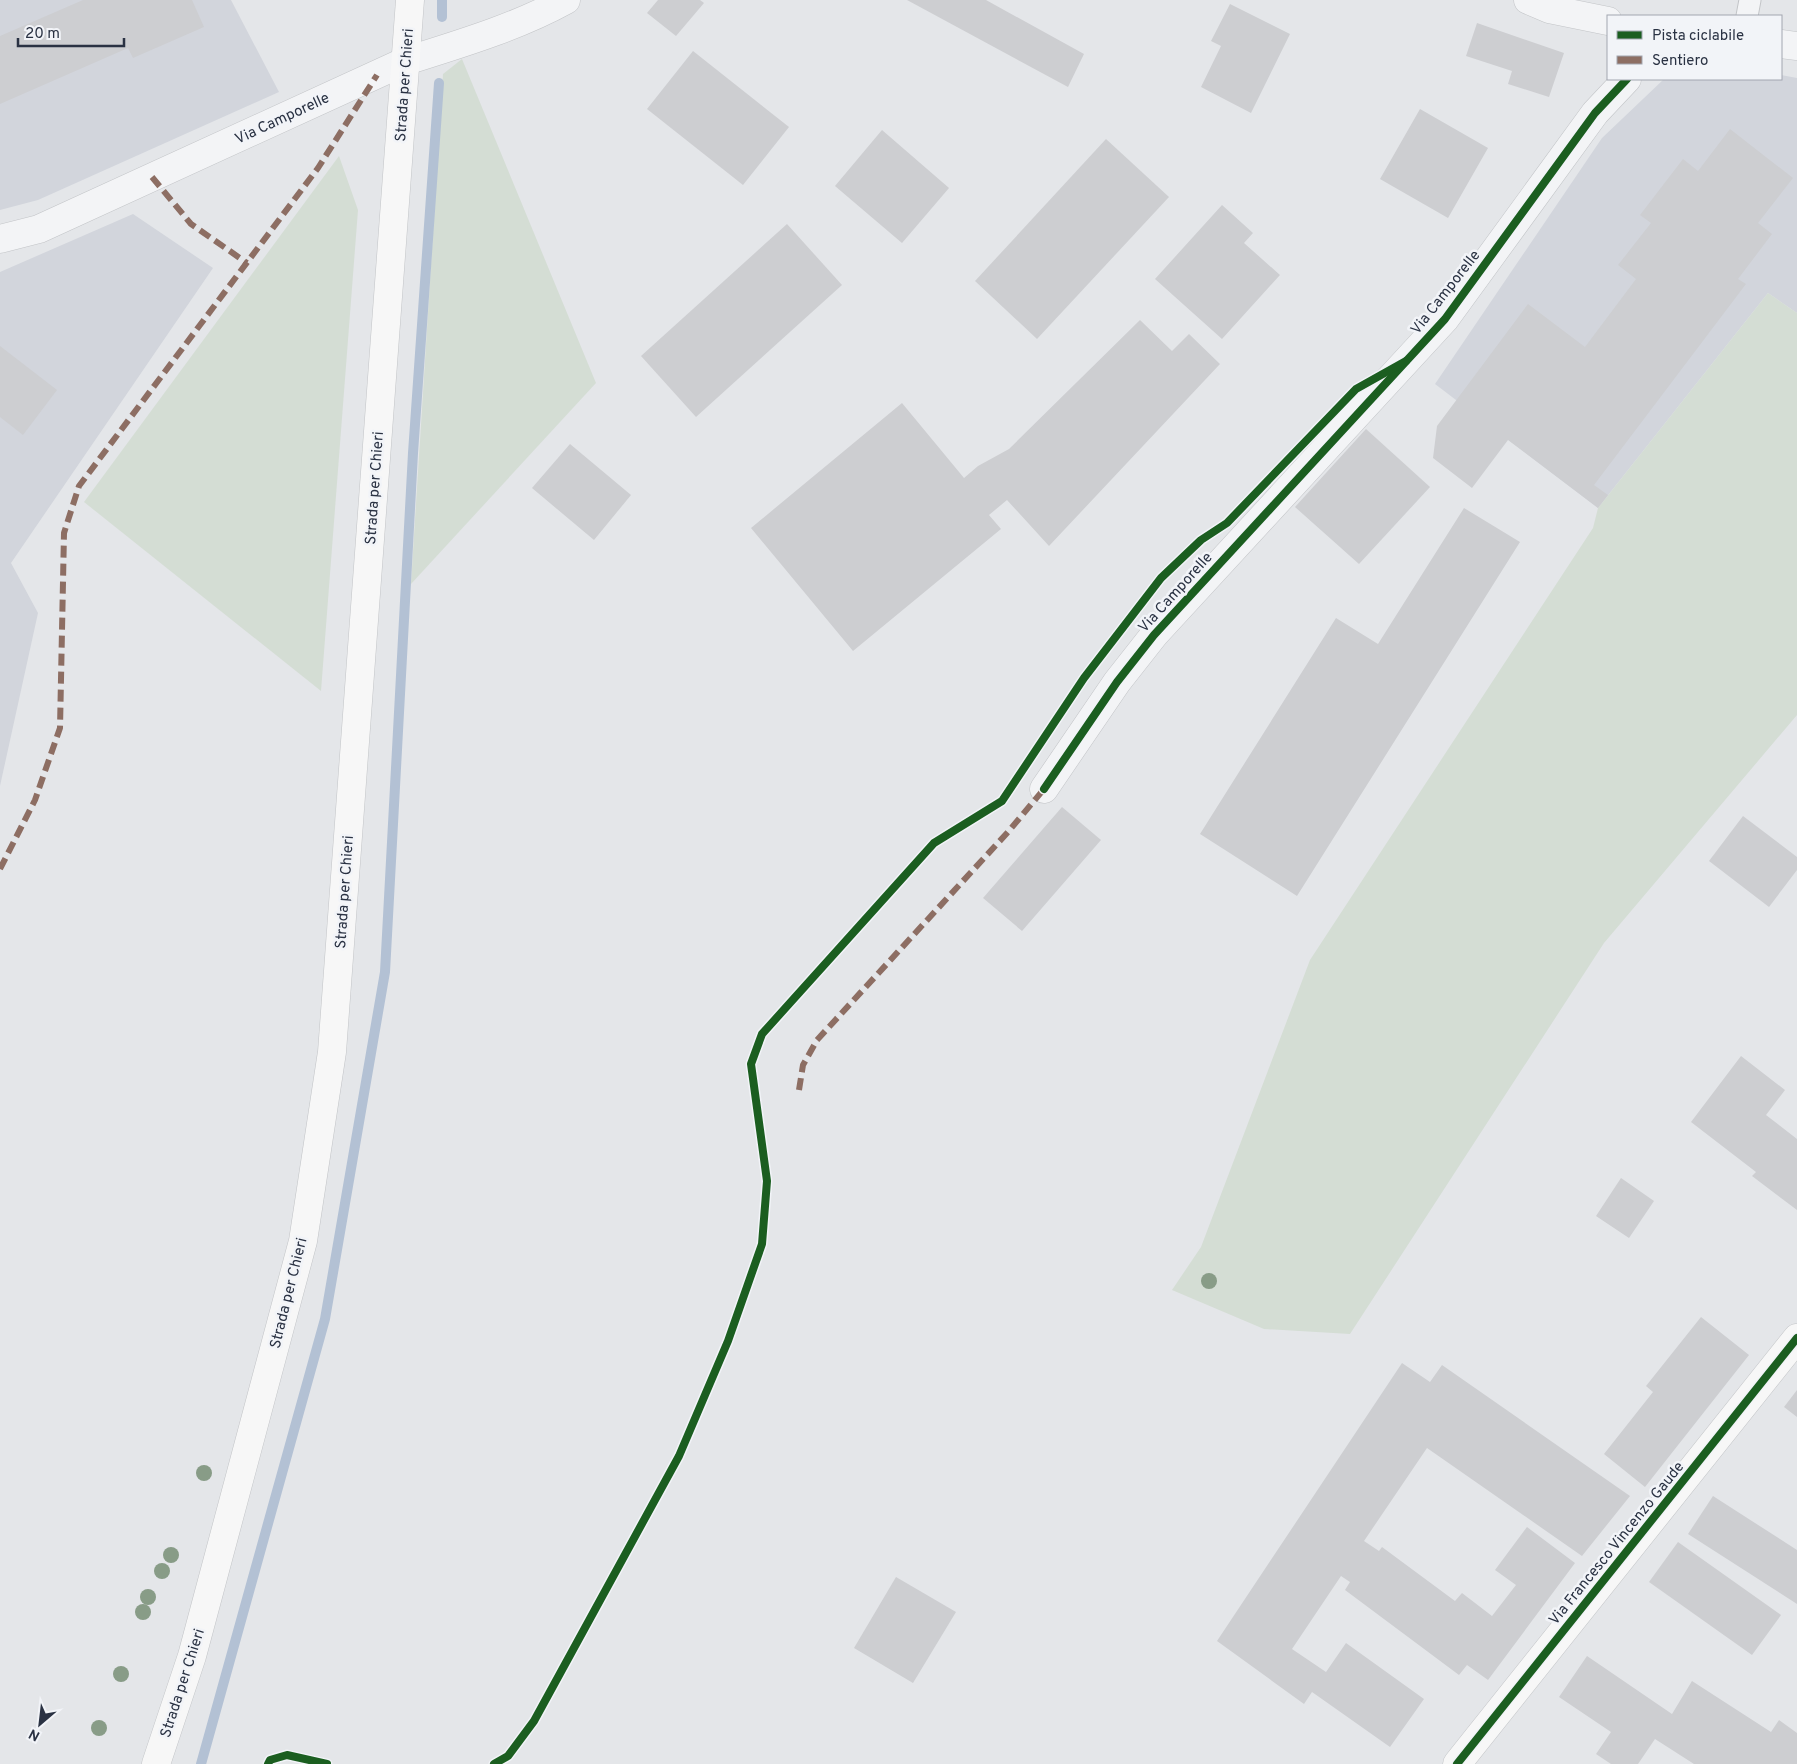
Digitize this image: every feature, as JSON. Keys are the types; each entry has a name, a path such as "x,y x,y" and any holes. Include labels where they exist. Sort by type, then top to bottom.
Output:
{"main road":[{"name":"Strada per Chieri","path":"156,1764 192,1656 303,1241 332,1052 410,0"},
{"name":"Via Francesco Vincenzo Gaude","path":"1457,1764 1797,1338"}],"street":[{"name":"Via Camporelle","path":"0,239 39,228 406,60 469,41 551,8 566,0"},
{"path":"1543,3 1607,21"},
{"path":"1782,44 1797,46"},
{"name":"Via Camporelle","path":"1044,789 1117,682 1154,635 1445,319 1595,113 1626,80"}],"lane":[{"path":"1747,15 1750,0"}],"shaded area":[{"path":"0,0 231,0 279,92 38,200 0,210"},
{"path":"462,59 596,383 411,584 443,74"},
{"path":"1782,75 1797,78 1797,313 1768,293 1598,508 1435,384 1602,138 1663,80 1782,80"},
{"path":"339,156 358,210 321,691 84,502"},
{"path":"133,214 213,268 11,563 38,613 0,786 0,272"},
{"path":"1768,293 1797,313 1797,715 1604,943 1350,1334 1264,1329 1172,1290 1201,1247 1310,960 1593,528 1598,508"}],"building":[{"path":"83,0 192,0 204,27 133,58 128,48 0,104 0,36"},
{"path":"658,0 700,0 704,3 676,36 647,13"},
{"path":"907,0 986,0 1084,54 1068,87"},
{"path":"1230,4 1290,34 1251,113 1201,87 1221,46 1211,41"},
{"path":"1477,23 1564,53 1549,97 1508,84 1512,71 1466,56"},
{"path":"693,51 789,127 743,185 647,109"},
{"path":"1420,109 1488,148 1448,218 1380,179"},
{"path":"1730,129 1793,178 1758,223 1772,234 1738,279 1746,284 1594,485 1608,495 1598,508 1508,440 1472,488 1433,458 1437,426 1528,304 1585,347 1636,279 1618,265 1651,223 1640,215 1683,159 1698,171"},
{"path":"882,130 949,188 902,243 835,186"},
{"path":"1106,139 1169,197 1037,339 975,281"},
{"path":"1222,205 1253,233 1244,243 1280,275 1222,339 1155,279"},
{"path":"787,224 842,285 696,417 641,356"},
{"path":"1140,320 1172,351 1189,334 1220,364 1049,546 1007,500 989,515 1001,529 853,651 751,528 902,403 964,478 978,466 1009,449"},
{"path":"0,346 57,390 23,435 0,417"},
{"path":"1366,429 1430,487 1359,564 1295,507"},
{"path":"570,444 631,495 594,540 532,488"},
{"path":"1464,508 1520,542 1297,896 1200,834 1336,618 1378,644"},
{"path":"1062,807 1101,840 1022,931 983,898"},
{"path":"1743,816 1797,857 1797,870 1769,907 1709,861"},
{"path":"1741,1056 1785,1090 1766,1115 1797,1139 1797,1210 1752,1176 1756,1172 1691,1122"},
{"path":"1621,1178 1654,1201 1629,1238 1596,1216"},
{"path":"1701,1317 1749,1355 1645,1487 1604,1454 1653,1392 1646,1386"},
{"path":"1402,1363 1430,1382 1442,1365 1630,1496 1582,1556 1427,1448 1364,1541 1379,1551 1382,1547 1455,1601 1462,1593 1492,1616 1516,1585 1495,1570 1527,1527 1575,1563 1488,1680 1467,1665 1459,1675 1345,1590 1350,1582 1341,1576 1292,1649 1326,1672 1346,1643 1424,1699 1390,1747 1312,1692 1304,1704 1217,1641"},
{"path":"1797,1390 1797,1417 1784,1407"},
{"path":"1713,1496 1797,1550 1797,1604 1688,1534"},
{"path":"1678,1542 1781,1615 1752,1655 1649,1582"},
{"path":"896,1577 956,1612 913,1683 854,1648"},
{"path":"1587,1656 1672,1714 1692,1681 1771,1732 1779,1720 1797,1733 1797,1764 1694,1764 1655,1739 1638,1764 1611,1764 1596,1754 1611,1732 1559,1697"}],"waterway":[{"path":"442,0 442,17"},
{"path":"201,1764 325,1319 385,972 413,453 439,83"}],"marked path":[{"path":"0,869 35,800 60,728 64,533 79,486 318,168 377,75"},
{"path":"152,177 191,224 247,263"},
{"path":"799,1090 803,1065 817,1040 1008,832 1044,789"}],"cycle path":[{"path":"1044,789 1117,682 1154,635 1445,319 1595,113 1626,80"},
{"path":"494,1764 508,1756 534,1721 679,1456 728,1341 762,1244 767,1181 751,1064 762,1034 934,843 1002,801 1084,678 1161,578 1201,540 1227,523 1356,389 1406,361"},
{"path":"1457,1764 1797,1338"},
{"path":"268,1764 270,1760 287,1755 327,1764"}]}
